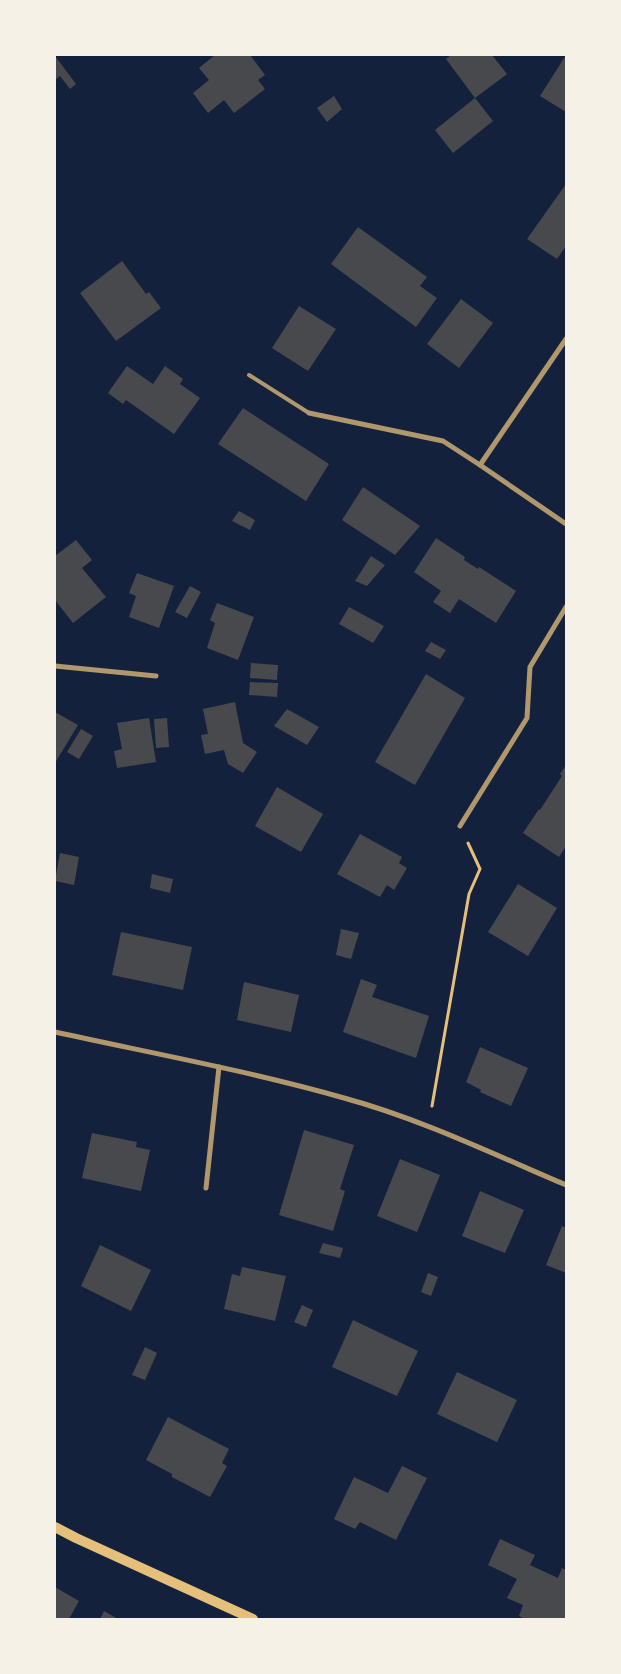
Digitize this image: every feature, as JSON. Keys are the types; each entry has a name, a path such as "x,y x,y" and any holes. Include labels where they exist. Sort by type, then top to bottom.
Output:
{"main road":[{"path":"55,1527 253,1619"}],"street":[{"path":"480,465 566,339"},
{"path":"309,413 443,442 566,524"},
{"path":"460,826 527,718 530,667 566,607"},
{"path":"55,666 156,676"},
{"path":"55,1032 219,1067 345,1098 429,1126 566,1185"},
{"path":"206,1188 219,1067"}],"lane":[{"path":"249,375 309,413"}],"path":[{"path":"429,1126 469,894 480,869 460,826"}],"building":[{"path":"215,55 250,55 265,75 258,80 265,89 234,113 224,100 208,113 193,93 209,80 199,68"},
{"path":"451,55 492,55 507,74 475,98 446,59"},
{"path":"566,55 566,112 540,96"},
{"path":"55,56 76,84 70,89 60,76 55,80"},
{"path":"334,96 342,109 327,122 317,108"},
{"path":"475,98 493,121 453,153 435,130"},
{"path":"566,184 566,246 557,259 527,239"},
{"path":"358,227 427,277 420,286 437,298 416,327 331,264"},
{"path":"122,261 146,294 149,292 161,308 116,341 80,293"},
{"path":"461,299 493,323 459,368 427,344"},
{"path":"299,306 336,329 308,371 272,348"},
{"path":"127,366 153,384 165,366 183,379 180,384 200,398 174,434 126,400 123,404 108,393"},
{"path":"243,408 329,464 306,501 218,444"},
{"path":"363,487 420,526 395,555 342,520"},
{"path":"239,511 255,520 250,530 232,521"},
{"path":"436,538 465,557 464,560 478,569 479,567 516,591 496,623 459,599 450,613 433,602 441,591 414,572"},
{"path":"76,540 92,560 82,568 106,597 73,623 55,600 55,556"},
{"path":"371,556 385,565 367,586 355,581"},
{"path":"137,573 174,586 159,628 129,617 136,596 129,593"},
{"path":"190,586 201,592 187,618 175,612"},
{"path":"217,603 254,617 238,660 207,648 215,623 210,620"},
{"path":"349,607 384,626 373,643 339,624"},
{"path":"431,642 446,650 440,659 425,651"},
{"path":"251,663 278,665 277,680 250,678"},
{"path":"426,674 465,698 415,785 375,762"},
{"path":"250,682 278,683 277,697 249,695"},
{"path":"235,702 243,743 257,752 243,773 228,764 224,750 205,754 201,735 208,734 203,709"},
{"path":"287,709 319,727 307,745 274,726"},
{"path":"55,712 78,725 55,763"},
{"path":"149,718 156,762 117,768 114,751 122,749 117,723"},
{"path":"167,718 169,747 156,748 154,719"},
{"path":"81,729 93,736 79,759 67,752"},
{"path":"566,765 566,846 559,857 523,833 562,776 560,774"},
{"path":"277,787 323,814 301,852 255,826"},
{"path":"360,834 402,857 399,863 407,868 394,890 387,885 380,897 337,874"},
{"path":"60,853 79,857 74,885 55,881"},
{"path":"152,874 173,879 170,893 150,888"},
{"path":"518,884 557,908 528,956 488,932"},
{"path":"341,929 359,933 351,959 336,955"},
{"path":"121,932 192,947 183,990 112,975"},
{"path":"361,979 377,985 372,997 429,1016 416,1058 343,1032"},
{"path":"244,982 299,995 291,1032 237,1020"},
{"path":"480,1047 528,1068 511,1106 480,1092 481,1090 466,1082"},
{"path":"304,1130 354,1145 340,1189 345,1191 333,1231 279,1215"},
{"path":"92,1133 137,1142 136,1147 150,1150 141,1191 82,1178"},
{"path":"400,1159 440,1175 417,1232 377,1216"},
{"path":"480,1191 524,1210 505,1253 462,1236"},
{"path":"562,1226 566,1228 566,1273 546,1265"},
{"path":"323,1243 343,1248 340,1258 319,1253"},
{"path":"100,1245 151,1270 131,1311 81,1286"},
{"path":"242,1267 286,1276 275,1321 224,1309 232,1274 240,1276"},
{"path":"428,1273 438,1277 431,1296 421,1292"},
{"path":"302,1305 313,1310 306,1327 294,1322"},
{"path":"353,1320 418,1351 397,1396 332,1367"},
{"path":"145,1347 157,1353 145,1380 132,1375"},
{"path":"457,1372 517,1400 497,1442 437,1414"},
{"path":"168,1417 229,1449 222,1463 227,1466 210,1497 172,1477 172,1474 146,1460"},
{"path":"402,1466 427,1478 396,1540 360,1522 355,1529 334,1519 354,1477 388,1493"},
{"path":"500,1539 535,1555 530,1565 558,1578 562,1568 566,1570 566,1619 525,1619 519,1616 523,1605 507,1598 517,1579 488,1565"},
{"path":"55,1587 79,1601 69,1619 55,1619"},
{"path":"104,1611 118,1619 100,1619"}]}
